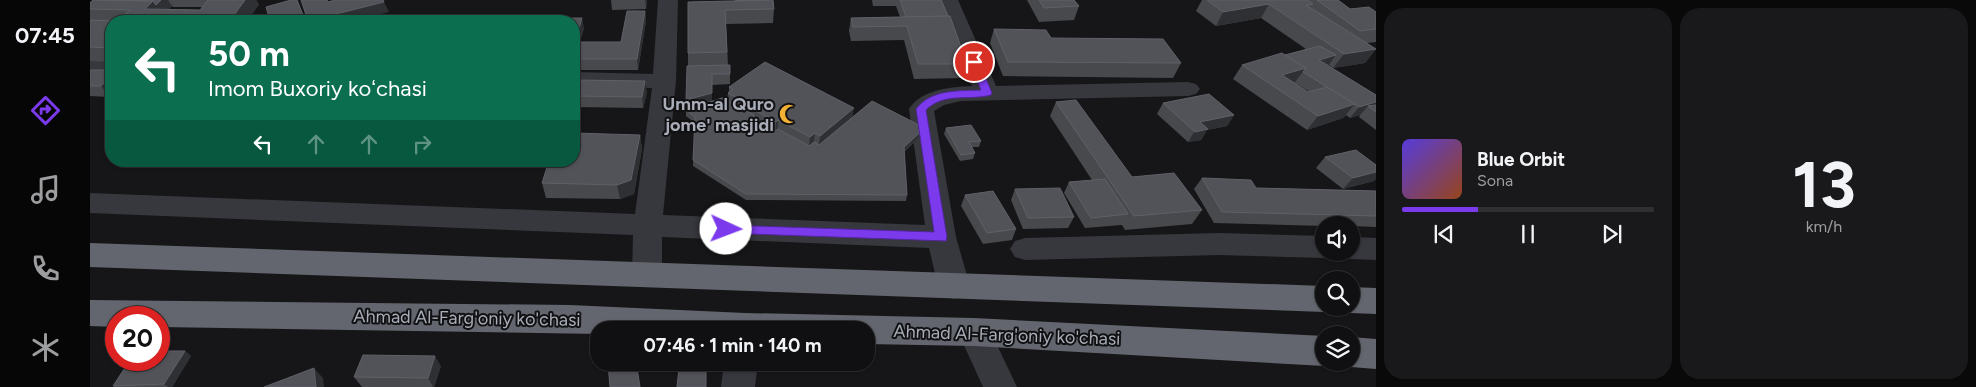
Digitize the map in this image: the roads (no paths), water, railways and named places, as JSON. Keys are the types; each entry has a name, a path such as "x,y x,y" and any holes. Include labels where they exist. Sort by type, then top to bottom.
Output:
{"highway":[{"path":"90,255 1315,299"},
{"path":"1360,300 1376,301"},
{"name":"Ahmad Al-Farg'oniy ko'chasi","path":"90,313 597,321"},
{"name":"Ahmad Al-Farg'oniy ko'chasi","path":"875,331 974,332 1315,351"},
{"path":"1360,353 1376,354"}],"street":[{"path":"647,275 648,227 664,81 668,0"},
{"path":"948,0 987,93"},
{"path":"90,68 105,68"},
{"path":"580,79 664,81"},
{"path":"954,286 941,237 921,109 930,101 948,95 987,93 1188,89"},
{"path":"90,203 648,227 941,237"},
{"path":"1025,249 1219,244 1315,247"},
{"path":"1360,248 1376,249"},
{"path":"974,332 1000,387"},
{"path":"738,387 739,371"}],"place":[{"name":"Umm-al Quro jome' masjidi","path":"789,114"}]}
